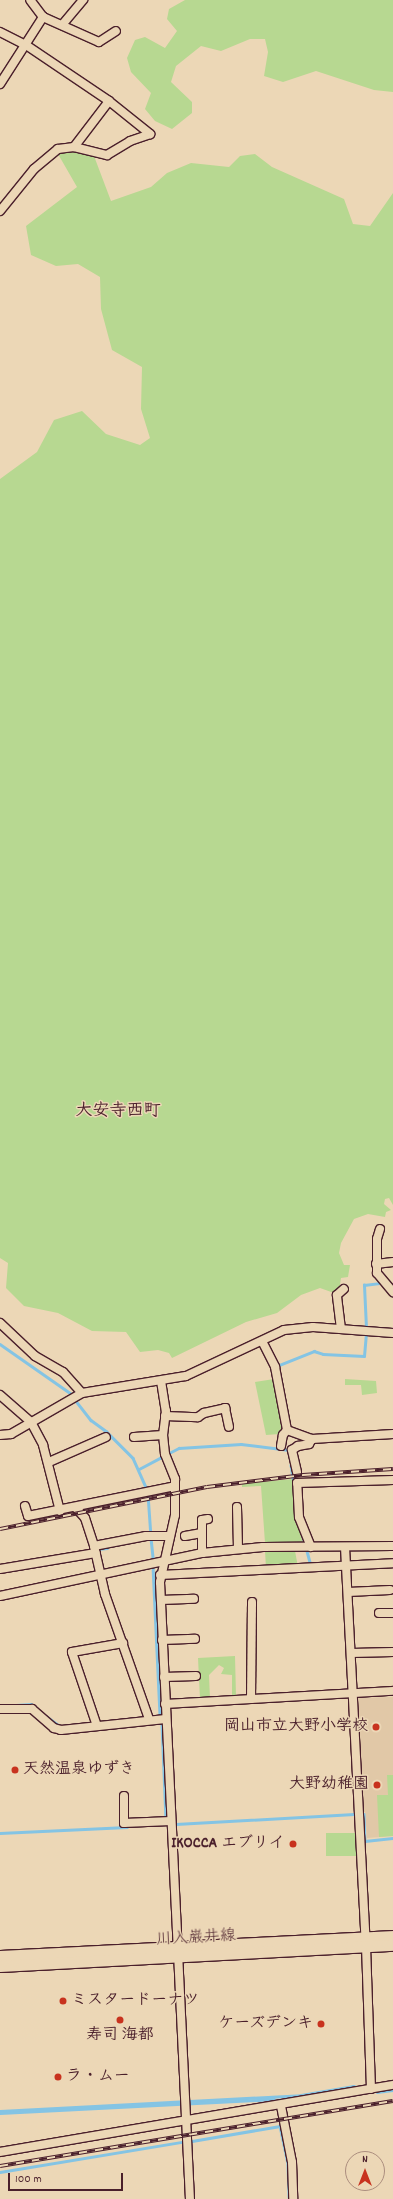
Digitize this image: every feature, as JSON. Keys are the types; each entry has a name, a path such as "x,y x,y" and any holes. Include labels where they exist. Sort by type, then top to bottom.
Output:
{"main road":[{"name":"川入巌井線","path":"366,1942 393,1936"},
{"name":"川入巌井線","path":"0,1966 179,1952 366,1942 393,1945"},
{"name":"川入巌井線","path":"0,1956 179,1952"}],"street":[{"path":"30,0 43,17 62,25 79,35 99,42 116,31"},
{"path":"62,25 83,0"},
{"path":"0,84 43,17"},
{"path":"0,32 26,44 109,101 150,134 130,141 107,155 74,147 58,149 48,155 0,211"},
{"path":"74,147 109,101"},
{"path":"380,1229 376,1239 376,1264 380,1278 393,1292"},
{"path":"376,1264 393,1262"},
{"path":"341,1329 337,1295 344,1289"},
{"path":"0,1323 35,1356 63,1372 82,1393"},
{"path":"0,1435 10,1434 82,1393 162,1382 207,1368 284,1330 302,1327 393,1333"},
{"path":"262,1341 275,1367 287,1430 283,1435 281,1446"},
{"path":"162,1382 165,1416 163,1435 175,1486 175,1515 160,1575 168,1822 179,1952 190,2199"},
{"path":"0,1395 31,1422 49,1462 60,1511"},
{"path":"165,1416 198,1417 204,1413 225,1408 229,1427"},
{"path":"287,1430 312,1439 393,1434"},
{"path":"134,1437 163,1435"},
{"path":"49,1462 106,1437"},
{"path":"297,1472 292,1450 298,1446 309,1444 312,1439"},
{"path":"307,1546 299,1517 297,1483 393,1480"},
{"path":"25,1506 28,1516 76,1508 175,1486"},
{"path":"237,1507 238,1549"},
{"path":"76,1508 85,1518 95,1550 99,1574 149,1720"},
{"path":"202,1553 202,1520 208,1519"},
{"path":"185,1536 202,1534"},
{"path":"0,1569 95,1550 146,1536 170,1536"},
{"path":"0,1596 163,1559 202,1553 238,1549 307,1546 393,1546"},
{"path":"345,1546 366,1942 371,2089"},
{"path":"160,1575 393,1563"},
{"path":"348,1592 390,1590"},
{"path":"161,1600 194,1598"},
{"path":"251,1699 252,1602"},
{"path":"379,1613 393,1613"},
{"path":"162,1640 196,1639"},
{"path":"97,1726 72,1652 123,1643"},
{"path":"351,1653 393,1652"},
{"path":"164,1677 196,1676"},
{"path":"165,1704 393,1691"},
{"path":"0,1709 32,1709 54,1728 61,1730 165,1719"},
{"path":"124,1796 124,1823 168,1822"},
{"path":"0,2152 282,2106 393,2085"},
{"path":"282,2106 292,2162 293,2199"}],"shaded area":[{"path":"393,1697 393,1836 367,1838 365,1812 362,1812 357,1698"}],"green space":[{"path":"185,0 393,0 393,92 374,90 316,71 283,82 264,76 268,52 265,39 250,39 221,51 201,46 176,66 171,82 192,102 192,113 172,129 155,121 145,109 151,93 131,72 127,58 135,40 145,37 165,48 177,31 167,19 169,9"},
{"path":"74,151 94,156 111,201 151,187 167,173 191,163 229,167 240,156 255,154 272,167 344,199 353,224 370,226 393,193 393,1205 389,1198 385,1199 384,1204 391,1210 386,1212 385,1217 368,1214 354,1219 341,1243 339,1253 344,1265 350,1265 348,1277 341,1278 339,1291 334,1293 320,1288 301,1295 277,1313 246,1322 172,1358 169,1353 158,1350 140,1352 126,1332 92,1331 58,1313 24,1306 6,1288 8,1263 0,1258 0,479 37,452 54,420 82,411 106,434 140,445 150,438 141,409 142,367 112,350 101,309 100,277 78,264 56,266 31,255 26,226 77,187 58,154"},
{"path":"274,1379 283,1429 280,1434 266,1435 255,1382"},
{"path":"345,1379 376,1381 377,1393 362,1395 361,1385 345,1385"},
{"path":"292,1479 296,1518 303,1543 265,1543 261,1486 242,1487 242,1484"},
{"path":"265,1551 295,1551 298,1567 266,1568"},
{"path":"235,1656 236,1696 232,1697 232,1675 221,1674 224,1668 219,1665 209,1675 210,1699 200,1699 198,1658"},
{"path":"387,1775 393,1775 393,1836 379,1837 377,1795 388,1795"},
{"path":"326,1833 356,1833 356,1856 326,1856"}],"waterway":[{"path":"366,1328 364,1285 381,1283"},
{"path":"277,1366 314,1351 323,1354 364,1356 366,1333"},
{"path":"0,1344 73,1395"},
{"path":"76,1401 91,1420 106,1431 133,1458 147,1489"},
{"path":"169,1453 179,1448 241,1444 289,1450"},
{"path":"139,1469 163,1456"},
{"path":"291,1465 294,1484"},
{"path":"148,1494 151,1533"},
{"path":"303,1536 311,1566"},
{"path":"151,1538 153,1558"},
{"path":"98,1549 107,1548"},
{"path":"153,1566 160,1716"},
{"path":"16,1705 31,1704 34,1707"},
{"path":"46,1716 60,1726"},
{"path":"152,1724 162,1724 166,1820"},
{"path":"176,1824 354,1814"},
{"path":"364,1814 365,1841 393,1838"},
{"path":"0,1833 127,1827"},
{"path":"0,2111 301,2095 353,2086 360,2088"},
{"path":"377,2092 393,2090"},
{"path":"0,2113 274,2099"},
{"path":"192,2141 280,2126 288,2165 289,2197"},
{"path":"0,2172 182,2142"}],"railway":[{"path":"0,1529 207,1487 303,1475 393,1469"},
{"path":"0,2166 393,2101"}],"place":[{"name":"岡山市立大野小学校","path":"376,1727"},
{"name":"天然温泉ゆずき","path":"15,1770"},
{"name":"大野幼稚園","path":"377,1785"},
{"name":"IKOCCA エブリイ","path":"293,1844"},
{"name":"ミスタードーナツ","path":"63,2001"},
{"name":"寿司 海都","path":"120,2020"},
{"name":"ケーズデンキ","path":"321,2024"},
{"name":"ラ・ムー","path":"58,2077"}],"district":[{"name":"大安寺西町","path":"118,1113"}]}
